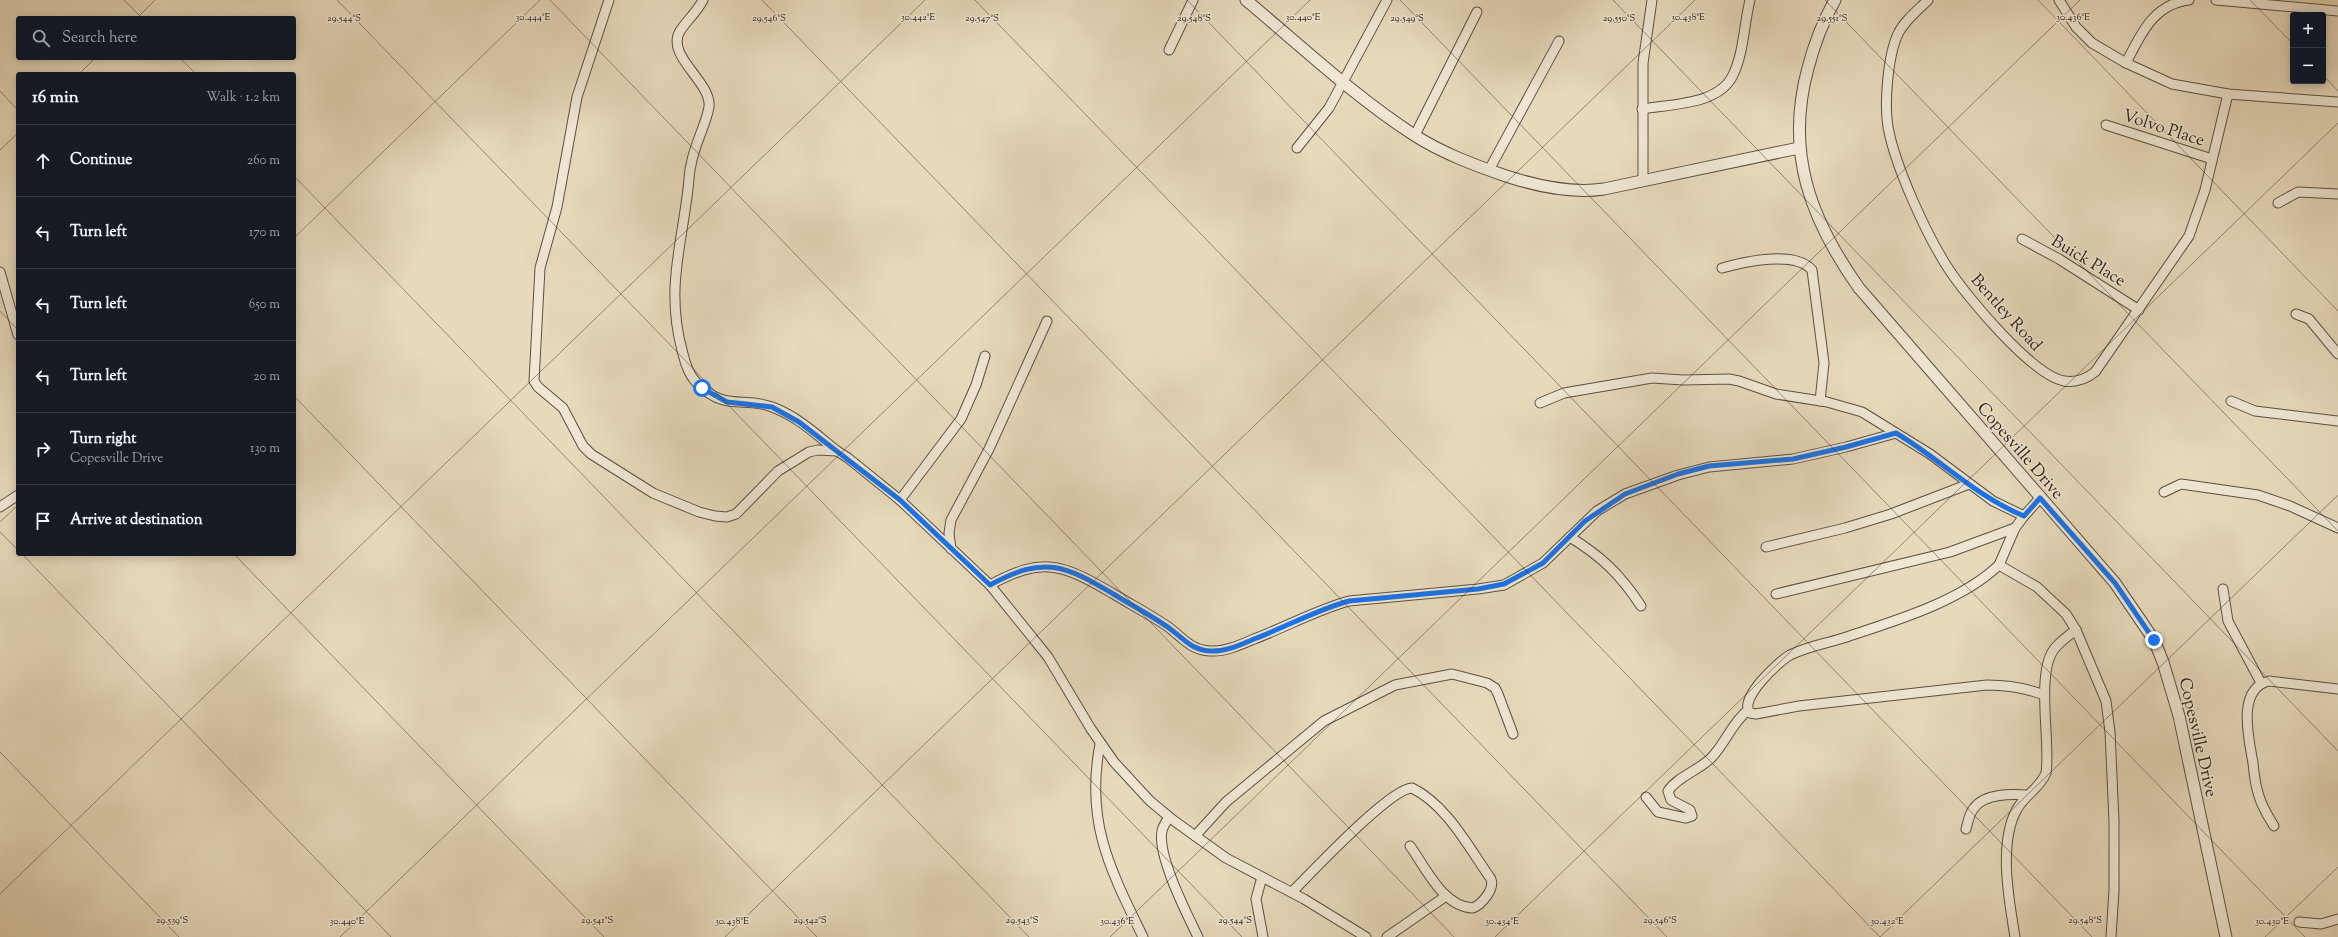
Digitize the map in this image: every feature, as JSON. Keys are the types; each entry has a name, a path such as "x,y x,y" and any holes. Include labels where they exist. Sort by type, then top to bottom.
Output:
{"street":[{"path":"609,0 577,97 557,207 539,272 534,381 538,387 563,408 574,425 583,446 591,454 653,493 699,512 715,516 727,517 736,514 773,475 801,456 818,450 837,451"},
{"path":"703,0 697,12 679,32 678,42 682,58 702,84 709,106 690,166 675,270 675,312 685,359 692,377 711,394 732,404 756,404 772,407 799,422 900,500 990,585 1048,657 1100,744 1123,774 1169,817 1194,836 1242,868 1292,892 1366,937"},
{"path":"1169,50 1193,0"},
{"path":"1246,0 1345,82 1414,135 1453,156 1528,183 1588,191 1799,148"},
{"path":"1297,148 1329,108 1345,82 1387,0"},
{"path":"1642,180 1643,63 1652,0"},
{"path":"1642,109 1699,99 1719,92 1726,86 1736,67 1750,0"},
{"name":"Copesville Drive","path":"1835,0 1812,53 1802,89 1798,128 1801,166 1809,195 1821,224 1841,263 1859,288 2115,583 2137,613 2154,640 2163,662 2178,716 2226,937"},
{"name":"Bentley Road","path":"1928,0 1907,22 1896,38 1893,46 1887,109 1888,127 1895,151 1913,198 1948,268 1964,290 2025,358 2044,372 2065,381 2081,380 2095,372 2103,364 2189,236 2212,159 2228,94"},
{"path":"2059,0 2066,14 2092,43 2126,63 2172,84 2228,94 2338,102"},
{"path":"2126,63 2144,27 2166,8 2189,0"},
{"path":"2216,0 2338,11"},
{"path":"1414,135 1477,12"},
{"path":"1489,170 1559,41"},
{"name":"Volvo Place","path":"2106,125 2212,159"},
{"path":"2278,203 2298,192 2338,194"},
{"name":"Buick Place","path":"2022,239 2059,259 2139,310"},
{"path":"1722,268 1751,260 1778,259 1806,266 1812,270 1824,363 1820,401"},
{"path":"0,272 16,328"},
{"path":"2296,314 2309,319 2338,354"},
{"path":"951,549 949,526 951,520 989,449 1047,321"},
{"path":"900,500 961,419 976,385 985,356"},
{"path":"1540,403 1564,393 1652,378 1683,380 1729,379 1776,394 1820,401 1862,412 1930,454 1993,501 2024,516"},
{"path":"2231,402 2255,411 2338,421"},
{"path":"990,585 1013,573 1033,567 1047,566 1070,570 1160,622 1187,644 1202,650 1212,651 1231,648 1331,606 1349,601 1478,589 1504,584 1543,563 1585,521 1610,503 1625,494 1678,474 1709,466 1793,459 1846,447 1896,433"},
{"path":"1766,547 1891,514 1969,484"},
{"path":"2164,492 2181,484 2258,495 2290,506 2338,528"},
{"path":"0,507 16,496"},
{"path":"2040,498 2015,528 1999,565 1974,585 1911,614 1789,656 1752,692 1746,704 1748,710 1756,714 1806,705 1987,685 2006,685 2032,690 2044,695"},
{"path":"1776,594 1950,552 2015,528"},
{"path":"1570,537 1607,563 1620,576 1641,606"},
{"path":"1999,565 2037,588 2054,601 2066,614 2076,630 2100,683 2106,701 2110,732 2114,821 2114,891 2111,937"},
{"path":"2223,589 2225,613 2228,621 2261,683"},
{"path":"2015,937 2007,870 2008,832 2018,808 2028,795 2040,784 2047,768 2044,695 2050,655 2055,648 2076,630"},
{"path":"1194,836 1226,802 1324,721 1347,708 1403,682 1424,681 1452,674 1487,683 1495,688 1513,734"},
{"path":"2274,826 2267,816 2259,796 2249,741 2248,704 2254,690 2261,683 2278,681 2338,689"},
{"path":"1646,797 1658,812 1686,818 1692,816 1690,810 1671,800 1668,792 1673,785 1713,756 1733,725 1748,710"},
{"path":"1100,744 1095,778 1098,830 1117,884 1143,937"},
{"path":"1292,892 1377,811 1402,791 1412,788 1424,795 1448,818 1492,883 1481,902 1473,908 1457,904 1446,896 1410,846"},
{"path":"1966,829 1972,812 1980,802 2005,794 2028,795"},
{"path":"1169,817 1162,835 1169,868 1179,899 1198,937"},
{"path":"1262,877 1256,899 1263,937"},
{"path":"1387,937 1446,896"},
{"path":"2299,922 2321,924 2338,919"}],"route":[{"path":"702,388 732,404 756,404 772,407 799,422 848,458 900,500 990,585 1013,573 1033,567 1047,566 1070,570 1088,579 1160,622 1171,629 1187,644 1202,650 1212,651 1231,648 1331,606 1349,601 1478,589 1504,584 1517,579 1543,563 1585,521 1597,511 1625,494 1678,474 1709,466 1764,463 1793,459 1846,447 1896,433 1950,468 1993,501 2024,516 2040,498 2115,583 2134,608 2154,640"}]}
